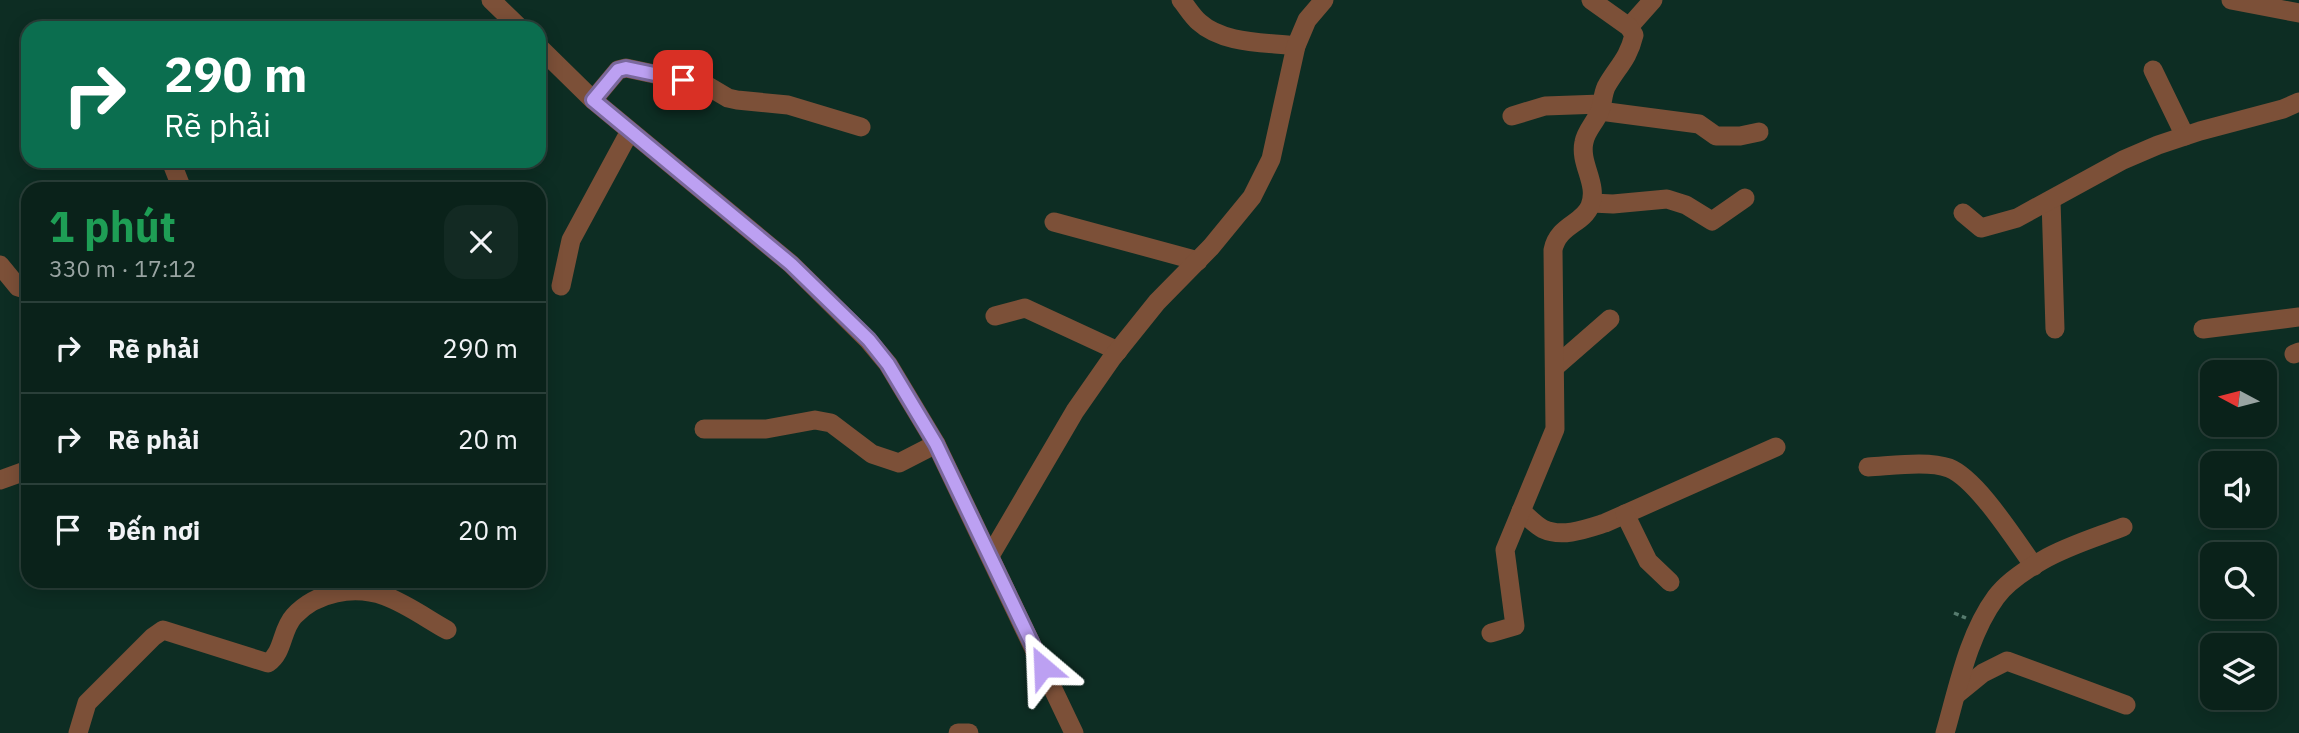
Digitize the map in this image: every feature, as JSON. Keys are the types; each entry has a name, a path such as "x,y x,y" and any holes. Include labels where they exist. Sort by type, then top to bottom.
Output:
{"street":[{"path":"491,0 513,21"},
{"path":"1181,0 1199,22 1216,34 1296,46"},
{"path":"990,556 1075,411 1118,351 1157,302 1198,261 1252,197 1271,159 1296,46 1307,20 1324,0"},
{"path":"1491,633 1515,626 1506,550 1555,429 1555,238 1589,210 1593,191 1582,149 1601,108 1605,89 1630,50 1634,35 1629,27 1591,0"},
{"path":"1629,27 1653,0"},
{"path":"2231,0 2299,13"},
{"path":"546,55 593,100 791,264 869,340 888,364 936,444 1074,733"},
{"path":"593,100 618,70 626,68 706,85 728,98 788,105 861,127"},
{"path":"2153,70 2185,136"},
{"path":"1963,213 1981,228 2017,218 2123,160 2185,136 2283,109 2299,102"},
{"path":"1512,116 1545,106 1601,108 1699,124 1716,136 1740,136 1759,132"},
{"path":"561,286 571,240 630,131"},
{"path":"1591,203 1613,204 1667,199 1686,205 1713,221 1745,198"},
{"path":"2051,200 2054,329"},
{"path":"1054,222 1198,261"},
{"path":"0,265 21,288"},
{"path":"995,316 1025,308 1118,351"},
{"path":"2203,329 2299,317"},
{"path":"1555,367 1610,319"},
{"path":"704,429 766,429 815,420 831,423 872,454 899,463 936,444"},
{"path":"1521,511 1544,530 1581,531 1776,447"},
{"path":"1868,467 1930,465 1950,468 1981,494 2034,566"},
{"path":"0,480 21,472"},
{"path":"1625,514 1648,561 1670,582"},
{"path":"1945,733 1965,661 1997,596 2044,559 2123,527"},
{"path":"78,733 87,703 163,630 268,663 277,656 282,637 292,618 309,603 331,593 355,591 384,596 447,631"},
{"path":"1956,695 1983,673 2007,662 2126,705"},
{"path":"958,733 970,733"}],"route":[{"path":"683,80 626,68 618,70 593,100 791,264 869,340 888,364 936,444 1043,667"}]}
